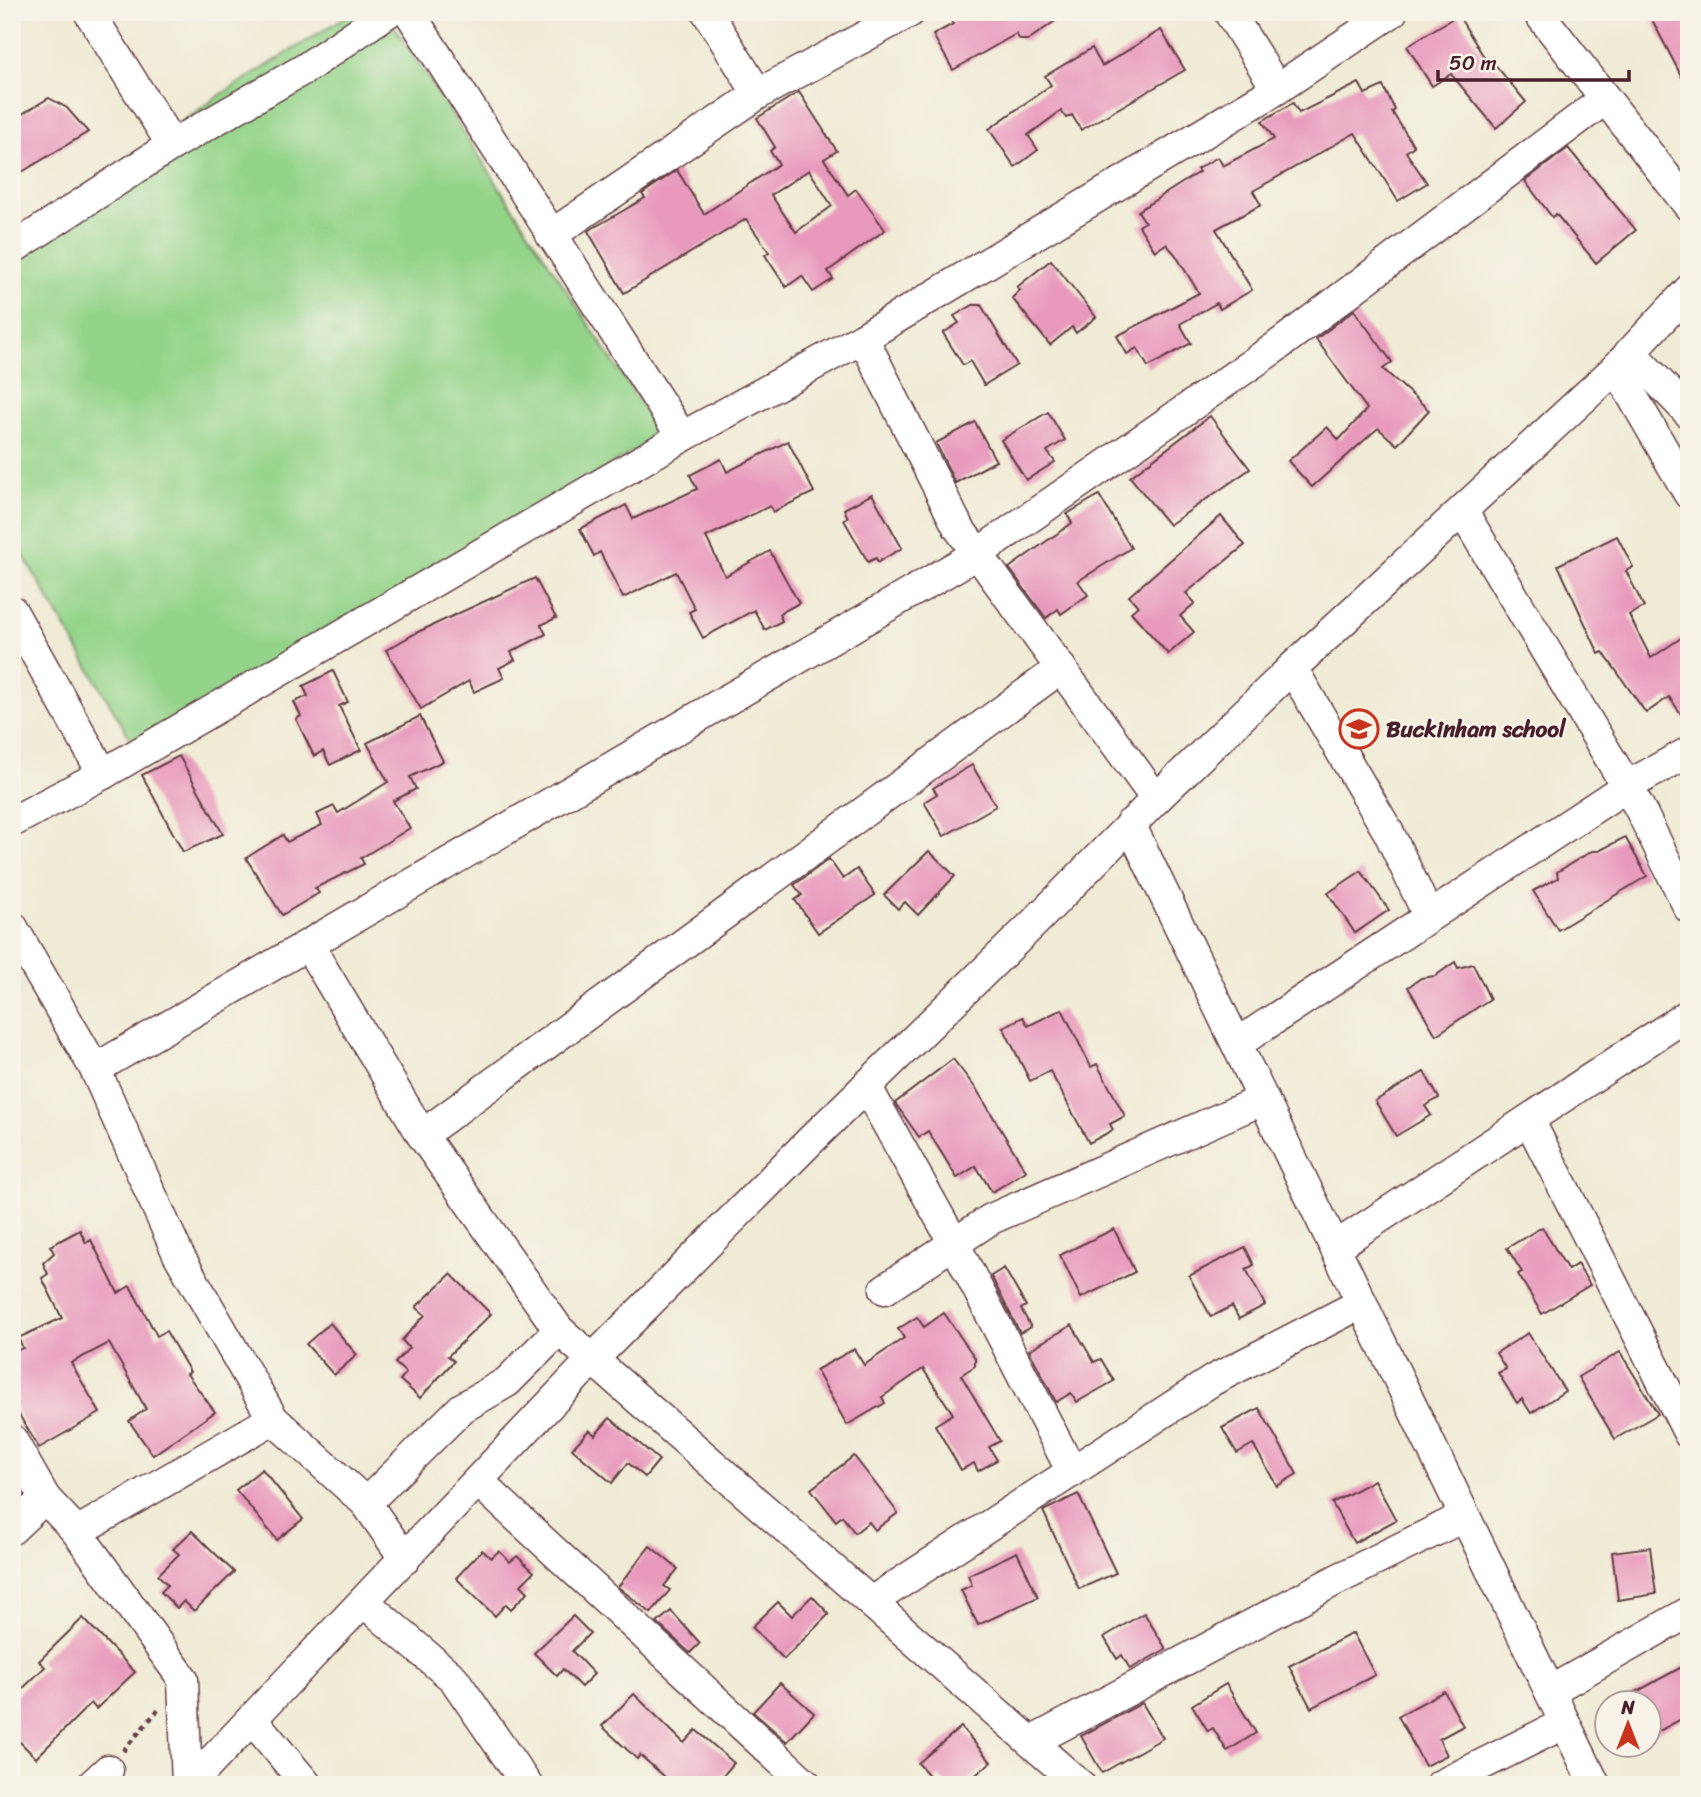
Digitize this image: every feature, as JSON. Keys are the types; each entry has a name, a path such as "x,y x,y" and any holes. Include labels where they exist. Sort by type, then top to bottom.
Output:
{"street":[{"path":"89,12 172,145"},
{"path":"12,249 172,145 306,68 388,12"},
{"path":"409,12 682,437"},
{"path":"707,12 758,94"},
{"path":"551,235 758,94 910,12"},
{"path":"1229,12 1277,89"},
{"path":"12,822 103,774 682,437 863,338 1277,89 1392,12"},
{"path":"1538,12 1689,206"},
{"path":"95,1069 977,554 1276,347 1605,99"},
{"path":"188,1785 591,1362 866,1086 1130,824 1292,668 1463,512 1623,360 1689,290"},
{"path":"863,338 958,527 1156,799"},
{"path":"1623,360 1689,413"},
{"path":"1623,360 1689,494"},
{"path":"1463,512 1627,786 1689,908"},
{"path":"12,611 103,774"},
{"path":"422,1135 1061,668"},
{"path":"1292,668 1389,833 1428,915"},
{"path":"1238,1043 1627,786 1689,752"},
{"path":"1130,824 1595,1785"},
{"path":"12,926 95,1069 178,1254 273,1419 366,1503 405,1559"},
{"path":"309,946 422,1135 559,1330 591,1362 1080,1785"},
{"path":"1335,1247 1689,1014"},
{"path":"866,1086 954,1243 1072,1472"},
{"path":"885,1289 991,1219 1262,1100"},
{"path":"1528,1120 1689,1434"},
{"path":"871,1602 1213,1380 1362,1303"},
{"path":"366,1503 462,1408 507,1382 559,1330"},
{"path":"77,1532 273,1419"},
{"path":"12,1440 45,1498 77,1532 183,1679 188,1785"},
{"path":"479,1482 807,1785"},
{"path":"12,1529 45,1498"},
{"path":"1031,1742 1336,1580 1465,1516"},
{"path":"364,1602 454,1679 527,1785"},
{"path":"1550,1691 1689,1612"},
{"path":"252,1719 307,1785"},
{"path":"1441,1785 1565,1723"}],"path":[{"path":"100,1777 183,1679"}],"green space":[{"path":"353,12 385,12 661,435 137,750 12,536 12,236 225,92"}],"building":[{"path":"947,12 1068,12 1028,40 1020,40 1016,34 953,70 933,35 953,24"},
{"path":"1648,12 1689,12 1689,91"},
{"path":"1458,15 1489,65 1493,62 1526,102 1496,128 1451,74 1432,86 1407,46"},
{"path":"1161,30 1185,70 1081,130 1072,115 1066,118 1061,111 1028,135 1038,150 1015,167 989,129 1051,85 1045,76 1092,48 1102,66"},
{"path":"1359,83 1365,94 1383,86 1395,110 1392,112 1414,146 1406,152 1427,183 1398,201 1355,133 1253,191 1261,205 1216,229 1252,290 1220,309 1217,303 1180,324 1191,343 1148,367 1137,348 1127,354 1117,336 1199,293 1166,244 1155,251 1139,226 1145,222 1138,211 1218,157 1223,166 1274,139 1262,121 1293,103 1299,113"},
{"path":"799,92 837,151 824,159 848,195 856,189 885,230 828,271 833,279 813,292 802,276 786,287 765,255 769,252 746,219 624,293 588,231 645,198 642,194 677,170 704,214 779,164 770,151 775,147 757,118","holes":["809,170 832,206 796,232 771,195"]},
{"path":"49,98 67,108 88,132 12,178 12,120"},
{"path":"1568,148 1636,230 1596,263 1556,214 1552,217 1525,181"},
{"path":"1051,260 1096,317 1076,333 1072,327 1050,345 1012,298 1020,290 1017,287"},
{"path":"973,305 981,305 1017,365 984,385 970,361 963,365 943,333 959,323 954,316"},
{"path":"1354,310 1392,362 1383,369 1429,410 1397,445 1378,428 1312,487 1288,461 1327,427 1339,440 1367,409 1316,339"},
{"path":"1048,412 1065,440 1047,451 1055,462 1026,480 1001,440"},
{"path":"1210,416 1250,469 1169,525 1130,477"},
{"path":"975,422 996,461 955,483 936,443"},
{"path":"788,441 814,492 773,512 770,506 706,537 725,576 770,551 799,603 779,614 782,621 765,630 754,610 703,638 689,612 695,609 676,572 623,598 600,552 594,556 580,529 626,505 633,519 697,489 690,475 721,459 727,472"},
{"path":"872,494 902,548 878,562 876,558 868,562 844,520 848,518 844,509"},
{"path":"1099,495 1131,548 1078,581 1088,595 1061,614 1058,609 1046,618 1009,568 1072,523 1067,514"},
{"path":"1221,516 1245,545 1186,593 1195,603 1180,616 1194,632 1168,654 1131,612 1138,606 1129,596"},
{"path":"1617,536 1633,567 1626,571 1644,607 1629,615 1651,658 1681,638 1689,649 1689,725 1669,697 1646,713 1603,652 1599,654 1558,565"},
{"path":"535,578 556,618 541,625 546,634 511,652 515,660 499,668 504,678 474,692 469,681 421,709 386,650 418,632"},
{"path":"333,671 348,702 339,706 361,750 330,765 323,751 314,756 296,719 301,716 294,702 308,696 303,686"},
{"path":"420,716 443,761 410,777 416,789 393,801 410,828 361,858 364,864 315,888 319,893 282,915 246,858 283,835 287,842 322,825 317,814 334,806 338,813 388,782 367,743"},
{"path":"179,756 223,834 183,852 142,775"},
{"path":"972,765 996,806 944,836 924,802 937,794 933,788"},
{"path":"1625,837 1647,876 1558,930 1533,891 1558,878 1557,872 1592,851 1599,851"},
{"path":"929,851 955,876 918,915 905,902 898,909 884,895"},
{"path":"829,859 843,879 857,869 875,895 818,933 795,900 802,895 794,885"},
{"path":"1361,871 1389,910 1355,933 1328,893"},
{"path":"1455,962 1458,968 1473,964 1490,999 1436,1035 1408,987 1421,978 1435,976"},
{"path":"1062,1009 1091,1067 1097,1064 1125,1116 1110,1124 1113,1130 1089,1143 1050,1071 1030,1081 1003,1027 1023,1017 1028,1026"},
{"path":"953,1059 977,1090 1026,1171 992,1192 976,1166 957,1178 928,1131 919,1137 895,1103"},
{"path":"1424,1072 1439,1098 1425,1106 1431,1115 1396,1136 1375,1101"},
{"path":"1542,1227 1568,1270 1577,1264 1590,1285 1542,1314 1518,1274 1522,1272 1507,1248"},
{"path":"1114,1229 1135,1272 1081,1298 1060,1255"},
{"path":"80,1230 86,1243 91,1240 118,1293 130,1286 157,1336 166,1331 190,1372 187,1374 215,1412 153,1455 129,1421 146,1409 109,1343 71,1363 100,1413 39,1448 12,1403 12,1352 23,1348 18,1338 62,1318 42,1278 48,1274 43,1263 54,1253 50,1246"},
{"path":"1245,1247 1254,1265 1246,1269 1265,1305 1239,1319 1232,1306 1211,1317 1189,1276"},
{"path":"1004,1268 1026,1306 1021,1309 1031,1327 1020,1333 991,1276"},
{"path":"451,1274 491,1314 448,1356 454,1361 420,1398 400,1380 406,1373 395,1363 409,1348 402,1340 425,1315 416,1307"},
{"path":"944,1313 975,1358 975,1366 961,1375 1000,1441 989,1447 997,1460 978,1471 974,1463 961,1470 935,1425 953,1414 923,1369 882,1397 885,1403 847,1425 816,1370 854,1349 864,1365 904,1338 898,1329 917,1317 924,1327"},
{"path":"330,1323 357,1355 334,1375 306,1344"},
{"path":"1072,1325 1094,1362 1101,1359 1114,1381 1077,1402 1071,1393 1056,1402 1029,1350"},
{"path":"1528,1333 1565,1391 1531,1413 1522,1399 1517,1403 1498,1373 1506,1369 1496,1353"},
{"path":"1620,1352 1658,1414 1615,1439 1578,1377"},
{"path":"1259,1408 1297,1474 1277,1486 1253,1444 1237,1453 1222,1428"},
{"path":"610,1418 659,1460 645,1477 628,1463 612,1483 572,1449 589,1430 595,1435"},
{"path":"854,1456 898,1513 875,1530 869,1522 855,1533 842,1516 836,1521 811,1489"},
{"path":"262,1469 303,1519 277,1540 236,1490"},
{"path":"1374,1480 1396,1520 1354,1543 1332,1503"},
{"path":"1078,1494 1116,1573 1079,1589 1043,1511"},
{"path":"192,1531 234,1572 194,1611 184,1601 177,1608 161,1592 168,1585 158,1575 179,1554 173,1549"},
{"path":"650,1546 678,1569 664,1586 670,1590 651,1613 618,1587"},
{"path":"1650,1547 1656,1594 1618,1600 1612,1552"},
{"path":"482,1550 491,1558 499,1551 510,1562 517,1556 534,1572 521,1585 528,1592 511,1609 506,1604 495,1616 456,1578"},
{"path":"1017,1552 1038,1597 978,1625 961,1590 972,1585 968,1575"},
{"path":"812,1596 829,1614 784,1659 752,1627 778,1602 792,1616"},
{"path":"671,1611 700,1643 690,1653 657,1623"},
{"path":"1144,1613 1166,1649 1130,1669 1122,1655 1117,1659 1104,1637"},
{"path":"573,1616 590,1633 572,1651 594,1674 581,1687 563,1669 557,1676 534,1653"},
{"path":"83,1618 135,1672 96,1709 91,1703 36,1758 12,1734 12,1699 45,1667 39,1661"},
{"path":"1353,1633 1375,1675 1311,1708 1289,1666"},
{"path":"1689,1663 1689,1715 1662,1729 1662,1688 1643,1688"},
{"path":"780,1683 814,1713 787,1742 753,1712"},
{"path":"1226,1684 1256,1733 1227,1751 1213,1728 1208,1731 1192,1705"},
{"path":"1444,1691 1463,1726 1439,1739 1447,1755 1425,1766 1398,1716"},
{"path":"634,1694 684,1743 696,1730 734,1763 715,1785 674,1785 640,1755 637,1759 602,1726"},
{"path":"1142,1703 1163,1738 1102,1773 1081,1736"},
{"path":"961,1727 991,1762 964,1785 947,1785 939,1776 934,1781 918,1763"}],"place":[{"name":"Buckinham school","path":"1359,729"}]}
